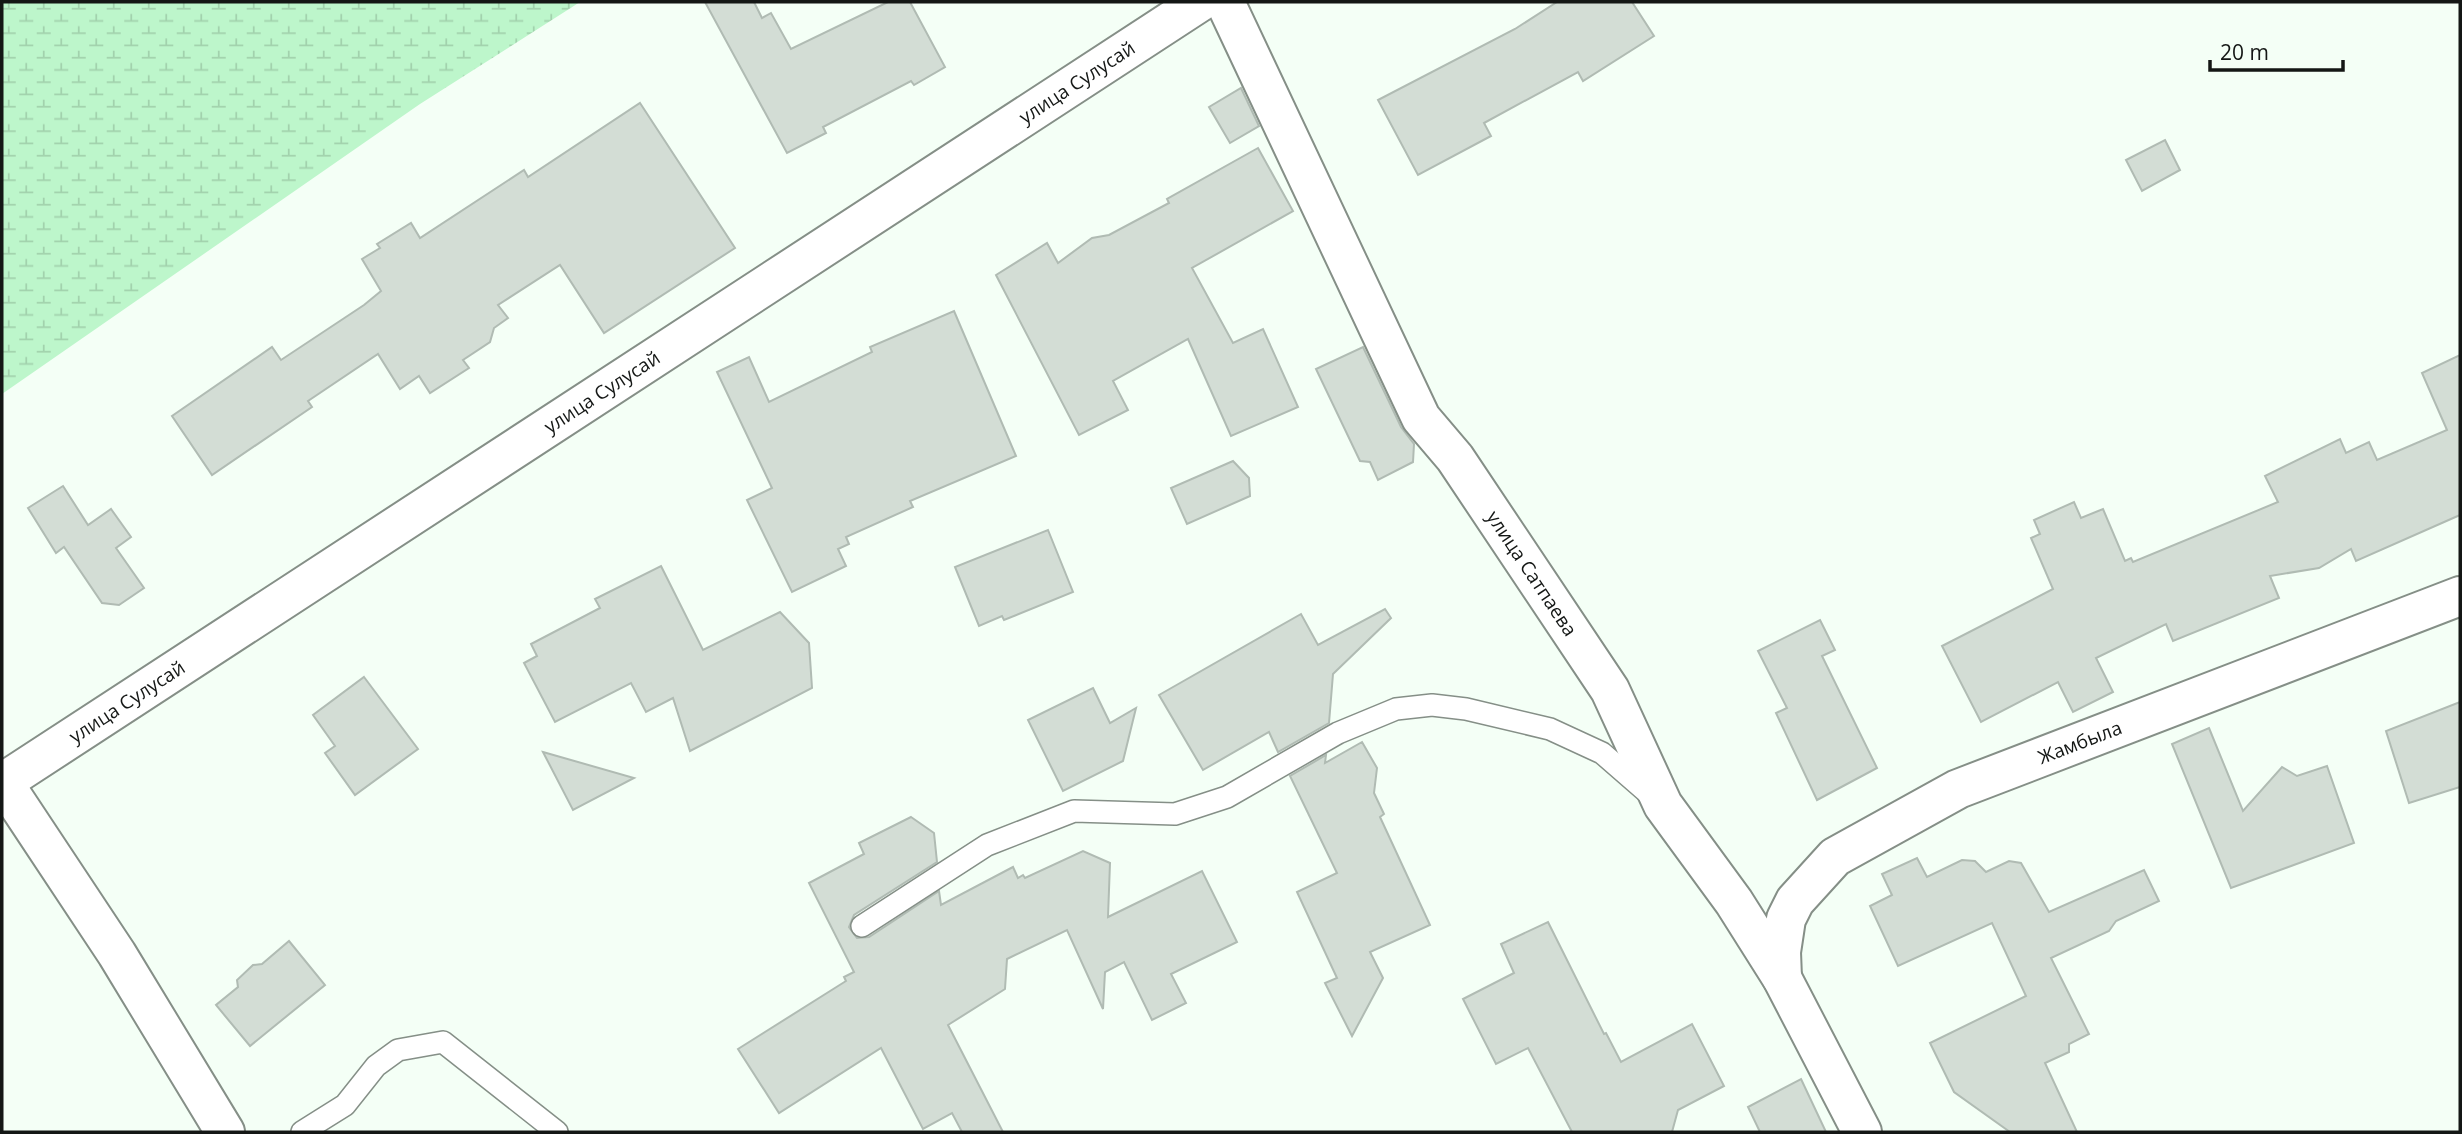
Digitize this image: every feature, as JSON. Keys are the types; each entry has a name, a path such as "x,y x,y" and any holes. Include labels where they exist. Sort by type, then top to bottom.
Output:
{"street":[{"name":"улица Сулусай","path":"2,783 1200,2"},
{"name":"улица Сатпаева","path":"1225,2 1420,418 1455,457 1610,690 1663,806 1734,901 1782,978 1861,1132"},
{"name":"Жамбыла","path":"1782,978 1781,952 1786,919 1795,901 1835,857 1958,789 2460,596"},
{"path":"2,783 117,954 225,1132"}],"lane":[{"path":"862,926 987,845 1074,811 1175,814 1188,810 1227,797 1338,733 1396,709 1432,705 1466,709 1550,729 1602,753 1663,806"},
{"path":"302,1132 345,1105 376,1066 398,1050 443,1042 557,1132"}],"green space":[{"path":"2,2 580,2 420,104 2,394"}],"building":[{"path":"705,2 754,2 762,18 771,13 791,49 888,2 910,2 945,67 914,85 911,81 823,127 826,133 787,153"},
{"path":"1557,2 1632,2 1654,36 1583,81 1578,72 1484,123 1491,136 1418,175 1378,100 1515,29"},
{"path":"1241,88 1259,126 1230,143 1209,107"},
{"path":"640,103 735,248 604,333 560,265 498,305 508,318 494,328 490,342 463,360 469,368 430,393 419,376 400,389 378,354 308,401 312,407 212,475 172,416 272,347 281,360 381,291 362,259 380,248 377,244 411,223 420,238 524,170 528,177"},
{"path":"2165,140 2180,170 2142,191 2126,160"},
{"path":"1258,148 1293,211 1192,268 1233,343 1263,329 1298,407 1231,436 1188,339 1113,381 1128,410 1079,435 996,275 1047,243 1058,263 1092,238 1109,235 1169,203 1167,199"},
{"path":"954,311 1016,456 910,501 913,507 846,537 849,544 838,549 846,566 792,592 747,500 772,488 717,372 749,357 769,402 872,352 870,347"},
{"path":"1363,347 1401,427 1414,444 1413,462 1378,480 1370,462 1360,461 1316,369"},
{"path":"2460,355 2460,515 2356,561 2351,549 2319,568 2270,576 2279,598 2173,641 2166,624 2096,658 2113,692 2073,712 2058,682 1981,722 1942,646 2053,589 2031,538 2040,534 2034,520 2074,502 2081,518 2103,509 2125,561 2131,558 2133,562 2278,502 2265,476 2340,439 2346,453 2369,442 2377,460 2447,430 2422,373"},
{"path":"1233,461 1249,478 1250,496 1187,524 1171,488"},
{"path":"63,486 88,525 111,509 131,537 116,548 144,588 119,605 102,603 64,547 56,553 28,508"},
{"path":"1048,530 1073,592 1004,620 1002,616 979,626 955,567"},
{"path":"661,566 703,650 780,612 809,643 812,688 690,751 673,698 646,712 631,683 555,722 524,663 537,656 531,644 600,608 595,599"},
{"path":"1385,609 1391,618 1333,674 1329,723 1278,752 1269,732 1203,770 1159,695 1301,614 1318,645"},
{"path":"1820,620 1835,650 1822,656 1877,768 1817,800 1776,713 1787,708 1758,651"},
{"path":"364,677 418,749 355,795 325,753 335,746 313,715"},
{"path":"1093,688 1110,723 1136,708 1123,761 1063,791 1028,720"},
{"path":"2460,702 2460,787 2409,803 2386,731"},
{"path":"2209,728 2243,811 2282,767 2297,776 2327,766 2354,843 2231,888 2172,744"},
{"path":"1362,742 1377,768 1374,793 1384,814 1380,817 1430,925 1370,952 1383,978 1352,1036 1325,983 1337,978 1297,892 1337,873 1290,776 1326,755 1325,763"},
{"path":"543,752 634,778 573,810"},
{"path":"911,817 934,833 937,862 854,915 849,927 857,938 869,937 939,891 941,905 1013,867 1018,878 1023,875 1025,878 1083,851 1110,863 1108,917 1202,871 1237,942 1171,974 1186,1003 1152,1020 1124,962 1105,972 1103,1009 1067,930 1007,959 1005,989 948,1025 1003,1132 962,1132 952,1113 923,1129 881,1048 779,1113 738,1049 846,981 844,977 854,972 809,883 864,854 859,843"},
{"path":"1917,858 1927,877 1962,860 1975,861 1986,872 2009,861 2021,863 2049,912 2144,870 2159,901 2116,921 2109,931 2051,958 2089,1034 2069,1044 2069,1052 2045,1063 2077,1132 2010,1132 1954,1092 1930,1043 2026,996 1992,923 1898,966 1870,906 1892,895 1882,874"},
{"path":"1548,922 1604,1034 1606,1033 1621,1062 1692,1024 1724,1086 1678,1110 1672,1132 1572,1132 1528,1048 1496,1064 1463,999 1514,973 1501,944"},
{"path":"289,941 325,985 250,1046 216,1005 238,987 237,980 253,965 262,964"},
{"path":"1801,1079 1826,1132 1760,1132 1748,1107"}]}
